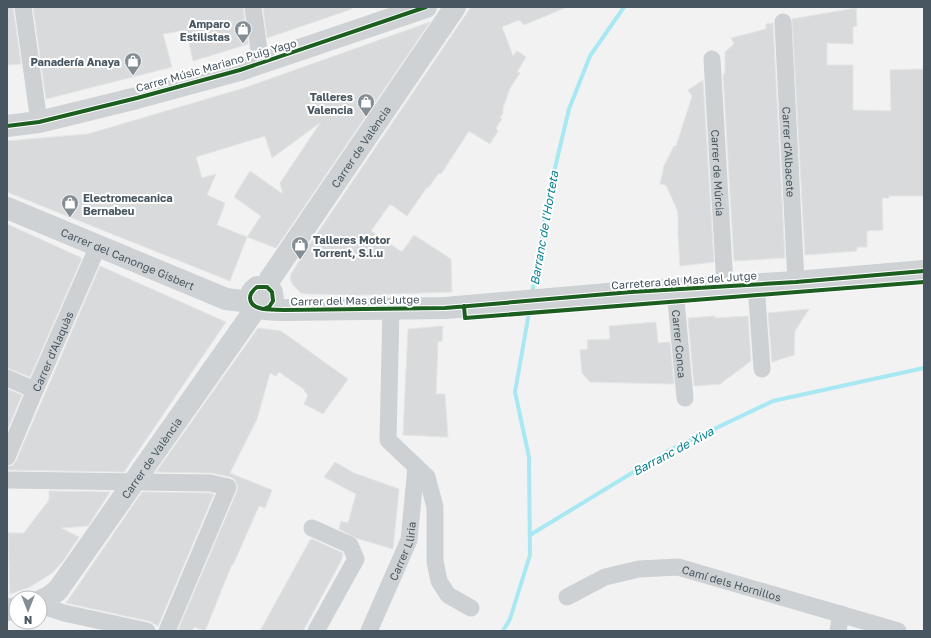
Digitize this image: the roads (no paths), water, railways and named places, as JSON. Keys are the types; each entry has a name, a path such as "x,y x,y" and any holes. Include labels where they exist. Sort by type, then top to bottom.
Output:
{"street":[{"path":"23,7 39,122"},
{"path":"253,7 261,64"},
{"name":"Carrer Músic Mariano Puig Yago","path":"7,126 39,122 137,98 261,64 426,7"},
{"name":"Carrer de València","path":"48,597 58,590 260,301 270,279 455,7"},
{"name":"Carrer d'Albacete","path":"783,22 796,282"},
{"name":"Carrer de Múrcia","path":"712,59 725,286"},
{"name":"Carrer del Canonge Gisbert","path":"7,208 226,299 260,301"},
{"name":"Carrer d'Alaquàs","path":"7,457 98,246"},
{"name":"Carretera del Mas del Jutge","path":"445,308 631,292 796,282 924,271"},
{"path":"756,284 762,369"},
{"name":"Carrer Conca","path":"675,290 685,398"},
{"name":"Carrer del Mas del Jutge","path":"260,301 284,310 445,308"},
{"path":"391,308 388,440 427,477 435,507 435,561 438,581 448,595 471,608"},
{"path":"7,378 35,390"},
{"name":"Carrer Lliria","path":"369,631 409,540 416,467"},
{"path":"7,480 210,483 228,487 167,631"},
{"path":"312,528 350,545 356,559 316,631"},
{"name":"Camí dels Hornillos","path":"567,597 605,577 639,569 678,567 898,631"},
{"path":"48,608 64,613 147,631"},
{"path":"838,631 841,614"}],"waterway":[{"name":"Barranc de l'Horteta","path":"532,294 550,189 569,109 590,56 624,7"},
{"name":"Barranc de l'Horteta","path":"503,631 510,619 530,555 529,457 515,392 530,307"},
{"name":"Barranc de Xiva","path":"530,535 668,451 773,401 924,368"}],"place":[{"name":"Amparo Estilistas","path":"243,44"},
{"name":"Panadería Anaya","path":"133,76"},
{"name":"Talleres Valencia","path":"366,117"},
{"name":"Electromecanica Bernabeu","path":"70,218"},
{"name":"Talleres Motor Torrent, S.l.u","path":"300,260"}]}
